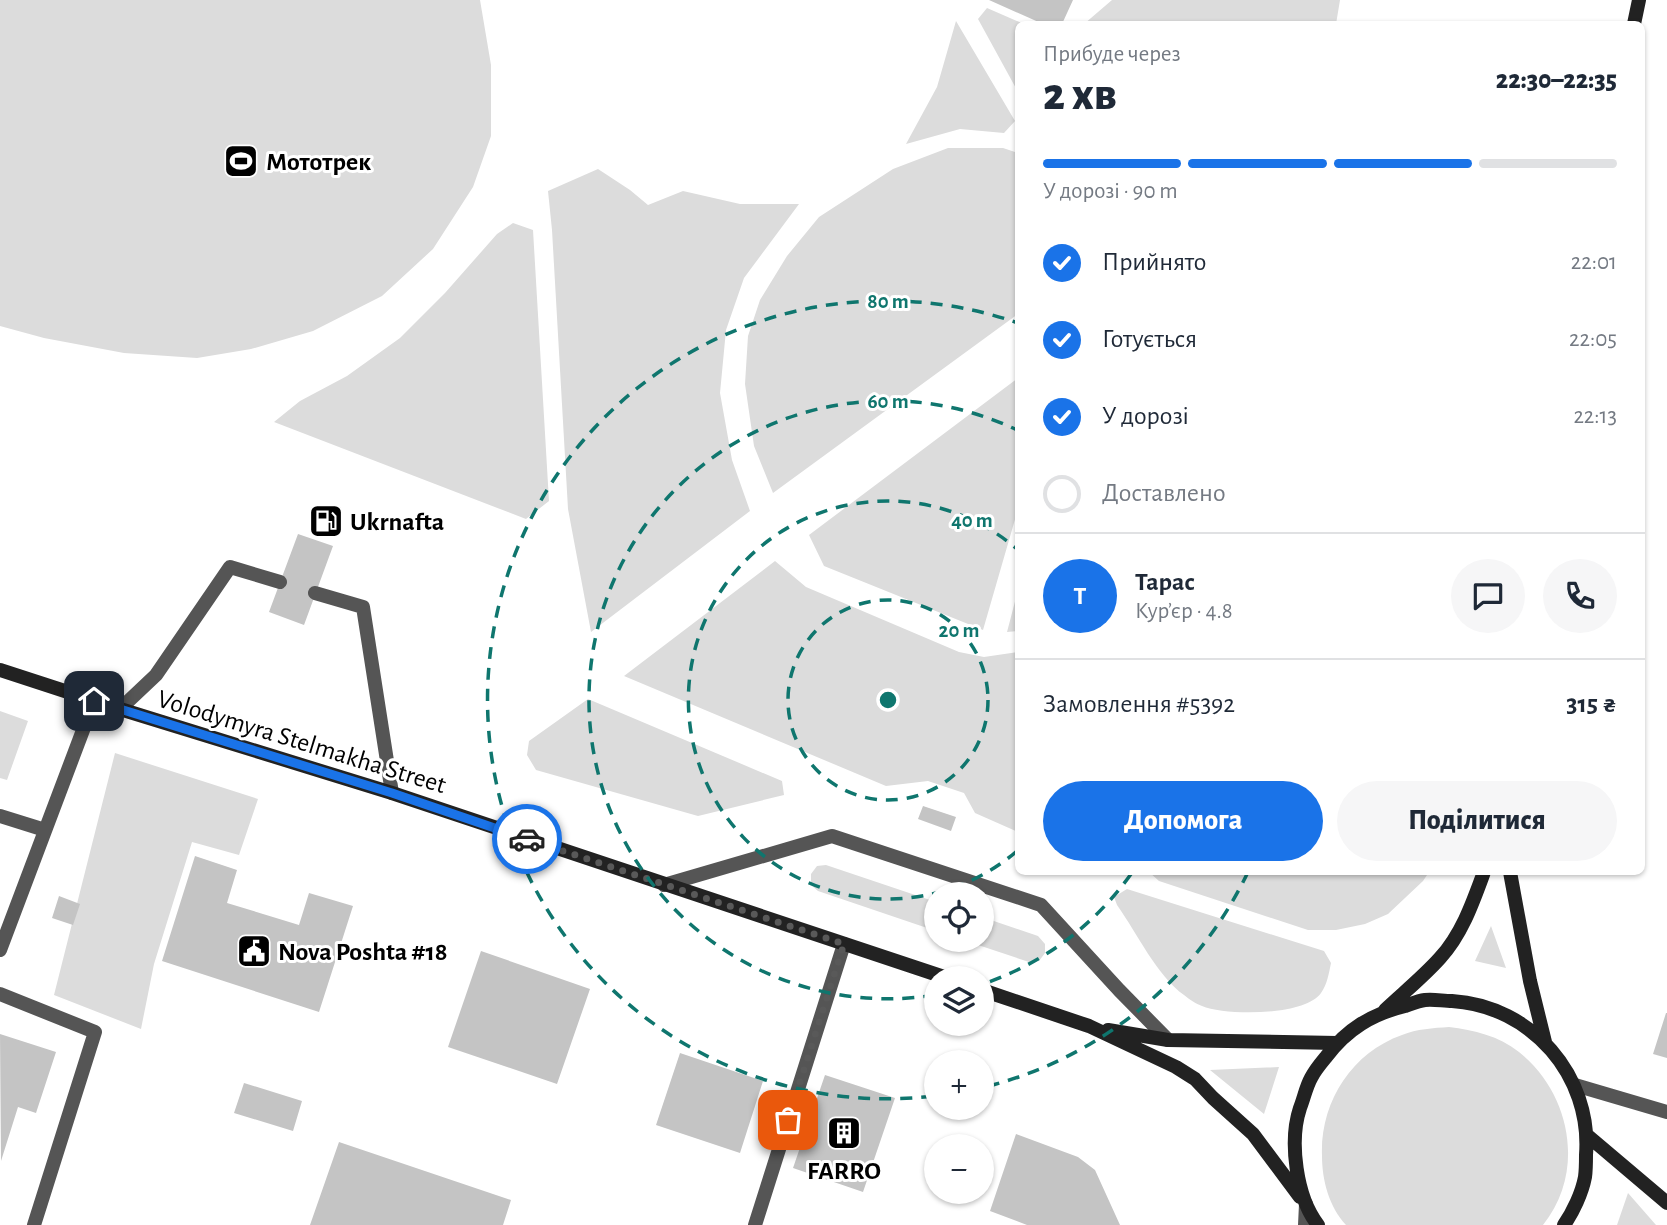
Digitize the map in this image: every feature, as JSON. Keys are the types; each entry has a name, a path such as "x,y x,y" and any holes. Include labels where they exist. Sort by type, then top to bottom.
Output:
{"main road":[{"path":"1635,21 1639,0"},
{"name":"Volodymyra Stelmakha Street","path":"0,670 392,793 924,970"},
{"path":"1306,1204 1295,1162 1297,1118 1311,1078 1337,1043 1359,1025 1384,1011 1441,957 1460,930 1483,875"},
{"path":"1511,875 1530,981 1545,1042"},
{"path":"994,994 1090,1026 1176,1067 1195,1080 1253,1134 1306,1204 1318,1225"},
{"path":"1384,1011 1426,1000 1469,1002 1510,1017 1545,1042 1562,1062 1575,1085 1584,1110 1588,1136 1585,1177 1571,1215 1564,1225"},
{"path":"1090,1026 1168,1040 1337,1043"},
{"path":"1588,1136 1667,1203"}],"street":[{"path":"120,709 156,675 230,567 280,582"},
{"path":"315,593 363,607 392,793"},
{"path":"0,950 94,701"},
{"path":"0,816 45,830"},
{"path":"664,885 832,836 1041,905 1168,1040"},
{"path":"755,1225 844,944"},
{"path":"0,994 95,1032 34,1225"},
{"path":"1575,1085 1667,1112"},
{"path":"1305,1225 1306,1204"}],"shaded area":[{"name":"Мототрек","path":"0,0 480,0 491,65 491,136 473,187 433,249 382,296 313,331 251,349 197,358 124,353 44,338 0,326"},
{"path":"1112,0 1340,0 1336,21 1088,21"},
{"path":"987,8 1017,21 1015,87 978,19"},
{"path":"956,21 1015,121 1004,133 960,129 906,144 937,87"},
{"path":"948,148 1003,148 1015,152 1015,316 773,493 754,446 745,384 748,336 760,300 787,256 819,217 893,169"},
{"path":"598,169 648,205 683,191 740,204 799,204 744,278 726,330 720,393 732,460 750,511 591,632 568,509 548,191"},
{"path":"513,223 533,230 549,501 526,519 274,422 300,401 347,376 400,338 445,293 497,234"},
{"path":"1015,380 1015,519 983,630 824,566 809,535"},
{"path":"775,561 806,587 959,652 984,657 1015,652 1015,831 975,813 964,793 928,781 886,786 624,676"},
{"path":"1015,601 1015,631 1007,632"},
{"path":"588,699 782,781 784,795 698,816 536,770 527,755 529,741"},
{"path":"0,711 28,721 7,780 0,778"},
{"path":"115,753 258,799 239,855 192,842 154,964 141,1029 54,995"},
{"path":"826,865 924,898 924,927 818,891 811,885 811,874 817,866"},
{"path":"1152,875 1427,875 1388,914 1365,924 1336,930 1308,930 1159,881"},
{"path":"1127,889 1324,951 1331,963 1323,990 1312,1001 1299,1006 1265,1012 1228,1011 1197,1004 1165,977 1117,905 1114,897"},
{"path":"994,921 1038,936 1045,944 1045,953 1039,961 1029,962 994,950"},
{"path":"1491,926 1506,968 1475,961"},
{"path":"1449,1027 1486,1035 1511,1046 1537,1069 1551,1089 1567,1134 1565,1181 1556,1204 1543,1225 1346,1225 1331,1202 1322,1165 1326,1117 1333,1099 1354,1067 1384,1043 1413,1031"},
{"path":"1279,1067 1264,1114 1210,1070"},
{"path":"1628,1193 1656,1225 1617,1225"}],"building":[{"path":"989,0 1073,0 1063,21 1036,21"},
{"path":"298,534 333,546 304,625 269,612"},
{"path":"923,806 956,817 951,831 918,819"},
{"path":"195,856 237,870 227,903 299,925 309,893 353,906 319,1012 162,961"},
{"path":"59,896 80,904 73,925 52,918"},
{"path":"481,951 590,989 557,1084 448,1047"},
{"path":"1667,1013 1667,1058 1653,1054"},
{"path":"0,1034 56,1052 36,1113 18,1107 1,1161"},
{"path":"680,1053 763,1081 740,1153 656,1125"},
{"name":"FARRO","path":"825,1075 895,1098 863,1192 793,1168"},
{"path":"244,1083 302,1101 293,1131 234,1113"},
{"path":"1016,1134 1078,1157 1095,1170 1120,1225 1027,1225 990,1211"},
{"path":"339,1142 511,1200 503,1225 310,1225"}],"way so far":[{"path":"527,839 844,944 788,1120"}],"place":[{"name":"Мототрек","path":"241,161"},
{"name":"Ukrnafta","path":"326,521"},
{"name":"Nova Poshta #18","path":"254,951"},
{"name":"FARRO","path":"844,1133"}],"route":[{"path":"94,701 392,793 527,839"}]}
